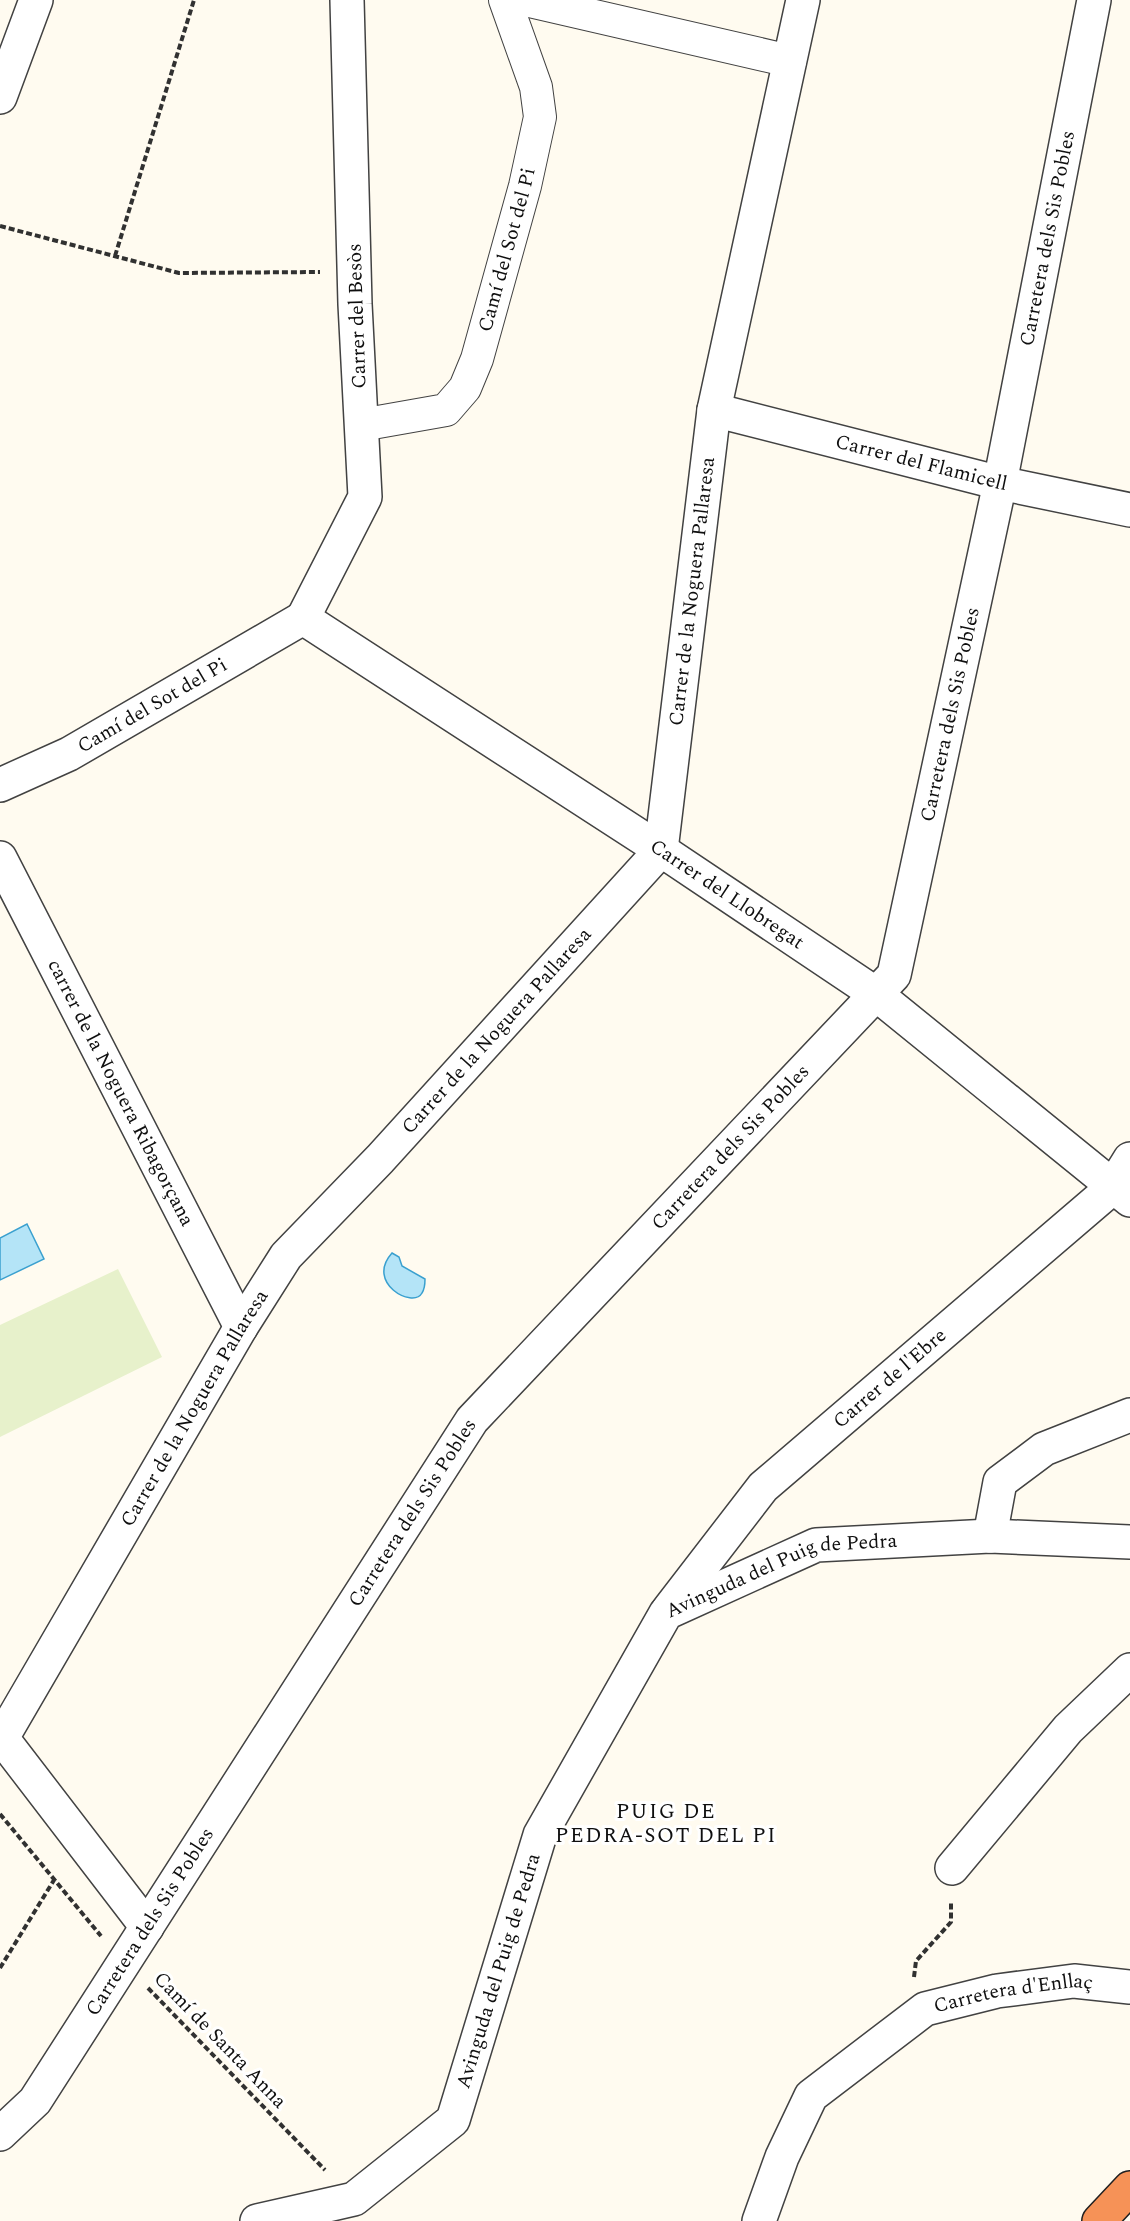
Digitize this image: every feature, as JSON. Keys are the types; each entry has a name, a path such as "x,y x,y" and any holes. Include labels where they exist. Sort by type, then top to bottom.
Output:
{"highway":[{"path":"1099,2221 1130,2188"}],"street":[{"path":"0,97 36,0"},
{"name":"Carrer del Besòs","path":"303,618 365,497 354,272 347,0"},
{"name":"Camí del Sot del Pi","path":"361,425 446,410 465,388 477,359 525,186 540,117 536,87 505,0"},
{"path":"525,0 790,60"},
{"name":"Carrer de la Noguera Pallaresa","path":"147,1927 2,1738 241,1327 286,1256 380,1159 661,850 714,410 803,0"},
{"name":"Carretera dels Sis Pobles","path":"0,2134 36,2101 472,1420 894,975 1000,483 1094,0"},
{"name":"Carrer del Flamicell","path":"714,410 1000,483 1130,510"},
{"name":"Camí del Sot del Pi","path":"0,785 69,754 303,618"},
{"name":"Carrer del Llobregat","path":"303,618 661,850 876,994 1121,1194"},
{"name":"carrer de la Noguera Ribagorçana","path":"0,858 241,1327"},
{"name":"Carrer de l'Ebre","path":"666,1613 763,1487 1121,1194 1130,1159"},
{"path":"990,1536 1000,1482 1044,1449 1130,1415"},
{"name":"Avinguda del Puig de Pedra","path":"257,2221 354,2199 453,2120 540,1835 666,1613 816,1545 990,1536 1116,1542 1130,1568"},
{"path":"952,1868 1068,1729 1130,1671"},
{"name":"Carretera d'Enllaç","path":"759,2221 782,2157 811,2096 925,2009 997,1991 1074,1981 1130,1987"}],"path":[{"path":"116,256 194,0"},
{"path":"0,226 179,273 354,272"},
{"name":"Camí de Santa Anna","path":"0,1814 124,1963 354,2199"},
{"path":"907,2023 916,1961 951,1922 952,1868"},
{"path":"0,1968 54,1880"}],"green space":[{"path":"118,1269 162,1357 0,1437 0,1325"}],"water":[{"path":"27,1224 44,1259 0,1280 0,1238"},
{"path":"392,1253 399,1257 402,1266 425,1279 423,1292 417,1297 410,1298 401,1295 387,1283 384,1274 385,1264"}],"district":[{"name":"PUIG DE PEDRA-SOT DEL PI","path":"666,1824"}]}
